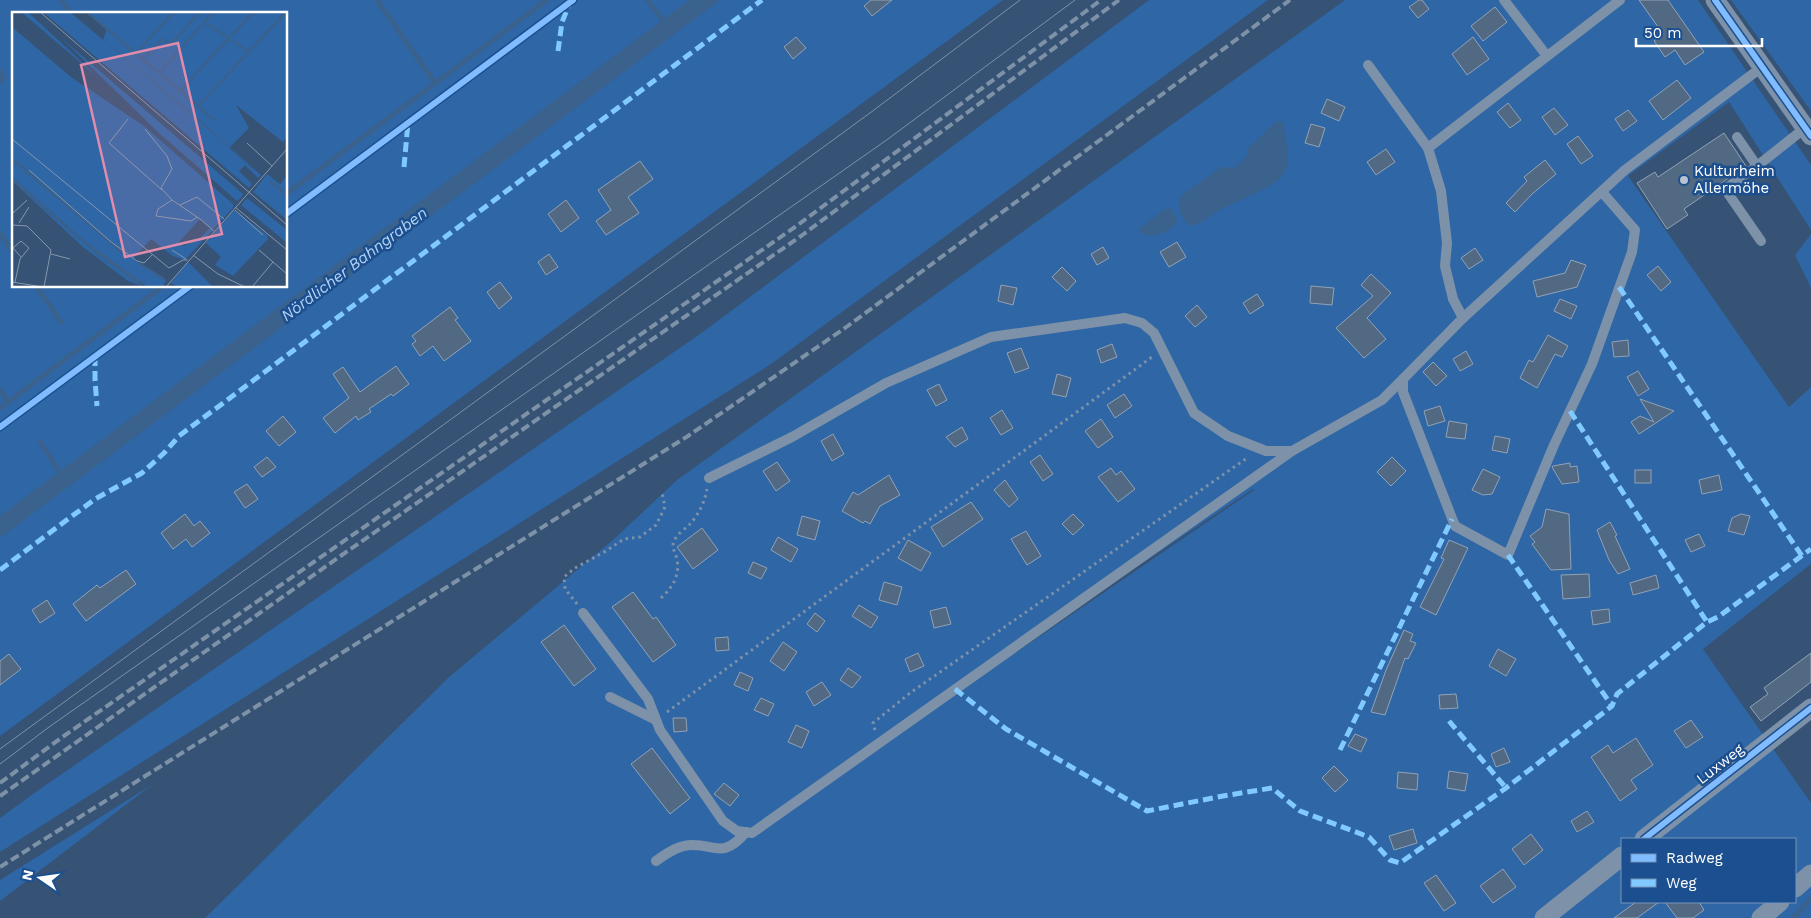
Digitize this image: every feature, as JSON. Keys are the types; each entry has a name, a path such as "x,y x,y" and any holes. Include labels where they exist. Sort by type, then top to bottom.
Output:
{"street":[{"path":"1715,0 1808,132"},
{"name":"Luxweg","path":"1645,838 1811,708"},
{"path":"1544,918 1621,857"},
{"path":"1796,887 1811,874"},
{"path":"1761,918 1779,903"}],"lane":[{"path":"1504,0 1546,56"},
{"path":"1428,148 1620,0"},
{"path":"1368,65 1428,148 1441,191 1447,243 1445,266 1453,299 1463,318"},
{"path":"583,613 648,699 660,730 723,821 737,831 752,833 1292,450 1382,400 1463,318 1625,170 1762,66"},
{"path":"1761,241 1725,189 1808,132"},
{"path":"1737,138 1757,166"},
{"path":"1403,379 1403,392 1455,526 1508,555 1554,445 1592,364 1632,252 1635,230 1602,192"},
{"path":"708,478 792,437 886,383 991,337 1125,318 1142,323 1154,333 1194,413 1228,436 1266,451 1292,450"},
{"path":"610,697 656,720"},
{"path":"656,861 673,850 684,846 697,845 722,850 730,846 746,832"}],"path":[{"path":"656,720 1163,350"},
{"path":"879,743 873,723 910,693 1260,448"},
{"path":"661,598 670,589 676,577 677,561 673,546 675,539 692,522 701,508 706,495 708,478"},
{"path":"583,613 565,589 564,577 575,568 624,539 640,537 656,525 665,507 662,494"}],"shaded area":[{"path":"0,0 1003,0 0,736"},
{"path":"1149,0 1268,0 771,364 0,852 0,818 700,334"},
{"path":"1345,0 1698,0 1811,165 1811,230 1729,102 1628,176 1789,407 1811,387 1811,564 1703,649 1811,803 1811,918 205,918 448,678 614,539 677,480","holes":["1254,490 892,737 955,689"]},
{"path":"1731,0 1811,0 1811,111"},
{"path":"1811,234 1811,288 1795,255"},
{"path":"153,784 0,901 0,880"}],"water":[{"name":"Nördlicher Bahngraben","path":"689,0 720,0 0,538 0,516"},
{"path":"1277,121 1283,122 1287,149 1287,163 1283,175 1271,185 1219,211 1201,223 1188,225 1180,211 1181,196 1221,167 1234,168 1247,156 1247,149"},
{"path":"1170,208 1178,220 1171,228 1157,235 1142,234 1139,229 1165,209"}],"building":[{"path":"871,0 892,0 872,16 864,6"},
{"path":"1422,0 1429,9 1418,18 1409,7"},
{"path":"1639,0 1668,0 1704,52 1685,65 1675,50 1665,57 1654,41 1663,34"},
{"path":"1495,7 1507,22 1483,41 1471,26"},
{"path":"796,37 806,48 793,59 784,47"},
{"path":"1473,37 1489,59 1467,75 1452,54"},
{"path":"1677,80 1691,98 1663,120 1649,101"},
{"path":"1327,99 1345,107 1339,121 1321,113"},
{"path":"1508,103 1521,120 1510,128 1497,112"},
{"path":"1554,108 1568,125 1555,135 1542,117"},
{"path":"1628,110 1637,121 1623,131 1615,119"},
{"path":"1311,124 1325,128 1319,147 1305,143"},
{"name":"Kulturheim Allermöhe","path":"1724,133 1746,166 1684,209 1688,215 1667,229 1637,183 1655,172 1658,177"},
{"path":"1578,136 1593,156 1581,164 1567,144"},
{"path":"1386,149 1395,162 1376,175 1367,162"},
{"path":"1545,160 1556,174 1532,194 1515,212 1506,203 1527,181 1524,177"},
{"path":"640,161 653,179 628,197 639,213 606,235 596,221 611,210 598,190"},
{"path":"566,200 579,218 561,232 548,214"},
{"path":"1177,242 1186,257 1169,267 1160,252"},
{"path":"1103,247 1109,258 1097,265 1091,254"},
{"path":"1475,248 1483,260 1469,269 1461,258"},
{"path":"549,254 558,267 546,275 538,262"},
{"path":"1571,260 1586,265 1577,287 1537,297 1533,281 1565,273"},
{"path":"1658,266 1671,282 1661,291 1647,275"},
{"path":"1062,267 1076,281 1067,291 1052,277"},
{"path":"1371,274 1391,293 1367,318 1386,339 1364,358 1336,328 1373,296 1361,285"},
{"path":"500,282 512,298 499,309 487,292"},
{"path":"1001,285 1017,288 1013,305 998,301"},
{"path":"1311,286 1334,288 1332,305 1310,303"},
{"path":"1257,294 1264,305 1250,314 1243,303"},
{"path":"1560,299 1577,306 1571,319 1554,311"},
{"path":"1197,305 1207,317 1195,327 1185,316"},
{"path":"450,307 458,318 455,320 471,341 444,361 433,346 420,356 412,344 416,341 412,336"},
{"path":"1548,335 1568,346 1562,357 1555,354 1537,388 1520,378 1529,360 1533,362"},
{"path":"1628,340 1629,356 1614,357 1612,342"},
{"path":"1112,344 1117,357 1101,363 1097,350"},
{"path":"1021,348 1029,368 1015,373 1007,353"},
{"path":"1466,351 1473,364 1460,371 1453,359"},
{"path":"1433,362 1447,376 1436,386 1423,372"},
{"path":"396,366 409,384 393,396 391,394 369,409 371,412 358,420 356,416 335,433 323,418 349,398 333,374 343,367 360,392"},
{"path":"1638,371 1649,389 1638,396 1627,377"},
{"path":"1057,374 1071,378 1066,397 1052,394"},
{"path":"939,384 947,400 936,406 927,390"},
{"path":"1124,394 1132,406 1115,418 1107,405"},
{"path":"1640,399 1674,411 1639,434 1631,422 1640,416 1654,422"},
{"path":"1440,406 1445,421 1428,426 1424,411"},
{"path":"1002,410 1013,428 1001,435 990,418"},
{"path":"283,416 296,432 279,446 266,431"},
{"path":"1101,419 1113,437 1098,448 1085,431"},
{"path":"1449,421 1467,424 1465,439 1446,437"},
{"path":"962,427 968,439 955,447 946,437"},
{"path":"833,434 844,454 832,461 821,441"},
{"path":"1495,436 1510,439 1507,453 1492,450"},
{"path":"1040,455 1053,474 1043,481 1030,462"},
{"path":"267,457 276,467 262,477 254,467"},
{"path":"1392,457 1406,471 1391,486 1377,472"},
{"path":"777,462 790,481 776,491 763,471"},
{"path":"1570,463 1570,467 1577,466 1579,482 1562,484 1552,467"},
{"path":"1111,468 1116,475 1121,471 1135,489 1118,502 1098,477"},
{"path":"1483,469 1500,477 1492,494 1483,495 1472,490"},
{"path":"1635,470 1651,470 1651,483 1635,483"},
{"path":"889,475 900,495 880,506 870,524 865,521 863,523 842,511 853,492 858,495"},
{"path":"1719,475 1722,490 1702,494 1699,480"},
{"path":"1005,480 1018,499 1009,507 994,490"},
{"path":"247,484 258,499 245,508 234,492"},
{"path":"971,502 983,519 943,547 931,527"},
{"path":"1546,509 1569,514 1571,569 1551,570 1532,544 1535,542 1530,536 1542,527"},
{"path":"185,514 194,526 200,521 210,533 192,547 186,539 173,549 161,533"},
{"path":"1073,514 1084,525 1073,535 1062,524"},
{"path":"1741,514 1750,516 1744,535 1728,531 1732,518"},
{"path":"802,516 820,521 815,540 797,535"},
{"path":"1610,522 1630,569 1618,574 1609,560 1597,530"},
{"path":"702,528 718,550 693,569 677,547"},
{"path":"1026,531 1041,556 1027,565 1011,539"},
{"path":"1699,534 1705,546 1691,552 1685,540"},
{"path":"778,537 798,549 791,562 771,550"},
{"path":"908,540 931,553 921,571 898,558"},
{"path":"1449,540 1468,548 1436,615 1420,607 1444,559 1441,558"},
{"path":"753,562 767,568 761,579 748,573"},
{"path":"126,570 136,584 86,621 73,604 97,585 100,588"},
{"path":"1589,574 1590,597 1563,599 1561,575"},
{"path":"1656,575 1659,588 1633,595 1630,583"},
{"path":"884,582 902,587 897,605 879,600"},
{"path":"633,592 653,619 656,617 676,645 653,662 612,607"},
{"path":"47,600 55,613 40,623 32,610"},
{"path":"859,605 878,617 871,628 852,616"},
{"path":"946,607 951,624 934,628 930,611"},
{"path":"1609,609 1610,622 1593,625 1591,611"},
{"path":"815,613 825,621 817,632 807,624"},
{"path":"564,625 596,669 574,686 541,642"},
{"path":"1404,630 1413,634 1410,641 1416,643 1408,659 1405,658 1385,715 1371,712 1386,670"},
{"path":"728,637 729,650 716,651 715,638"},
{"path":"783,642 797,652 784,671 770,661"},
{"path":"1498,649 1516,659 1506,676 1489,666"},
{"path":"918,653 924,666 910,672 905,659"},
{"path":"1811,653 1811,682 1761,721 1750,707 1768,694 1764,688"},
{"path":"9,654 21,669 0,685 0,661"},
{"path":"848,668 861,677 852,688 840,680"},
{"path":"740,672 753,678 748,691 734,685"},
{"path":"822,682 831,695 814,706 806,692"},
{"path":"1456,694 1458,708 1440,709 1439,695"},
{"path":"761,698 774,704 768,716 754,710"},
{"path":"673,718 686,718 687,731 674,732"},
{"path":"1691,720 1703,737 1686,748 1674,731"},
{"path":"796,725 809,731 802,748 788,742"},
{"path":"1355,734 1367,739 1361,752 1348,746"},
{"path":"1636,738 1653,765 1631,780 1637,789 1620,801 1591,757 1608,745 1613,753"},
{"path":"652,748 690,798 670,814 631,764"},
{"path":"1504,748 1510,762 1496,767 1491,754"},
{"path":"1334,766 1348,780 1335,792 1322,778"},
{"path":"1449,771 1468,774 1465,791 1447,788"},
{"path":"1398,772 1418,774 1417,790 1397,788"},
{"path":"724,783 739,795 730,806 714,794"},
{"path":"1587,811 1594,822 1577,832 1571,821"},
{"path":"1413,829 1417,843 1394,850 1389,836"},
{"path":"1531,834 1543,850 1524,865 1512,849"},
{"path":"1503,869 1516,887 1493,903 1480,886"},
{"path":"1436,875 1456,903 1444,911 1424,883"},
{"path":"1635,903 1658,903 1637,918 1614,918"},
{"path":"1666,903 1700,903 1704,910 1693,918 1677,918"}],"waterway":[{"path":"61,0 70,12"},
{"path":"377,0 435,83"},
{"path":"288,193 547,0"},
{"path":"647,0 667,25"},
{"path":"0,72 4,78 0,81"},
{"path":"0,234 12,251"},
{"path":"37,288 61,322"},
{"path":"0,408 160,288"},
{"path":"0,390 8,402"},
{"path":"40,442 63,477"},
{"path":"1793,918 1811,899"}],"tram line":[{"path":"0,749 874,110 1020,0"},
{"path":"0,764 49,727 888,139 1075,0"}],"railway":[{"path":"0,783 61,738 795,227 1101,0"},
{"path":"0,796 342,555 801,236 1119,0"},
{"path":"0,867 688,436 845,328 1290,0"}],"marked path":[{"path":"0,570 95,499 142,473 179,436 762,0"},
{"path":"558,51 562,22 569,5"},
{"path":"404,167 408,122"},
{"path":"1619,287 1802,556"},
{"path":"95,356 97,406"},
{"path":"1570,411 1707,622"},
{"path":"1340,750 1452,519"},
{"path":"955,689 1006,729 1147,811 1272,788 1300,811 1369,837 1390,860 1400,863 1506,788 1612,706 1617,694 1707,622 1718,617 1811,549"},
{"path":"1508,555 1612,706"},
{"path":"1449,721 1506,788"}],"cycle path":[{"path":"288,213 573,0"},
{"path":"1715,0 1811,136"},
{"path":"0,427 187,288"},
{"path":"1645,838 1811,708"}],"place":[{"name":"Kulturheim Allermöhe","path":"1684,180"}]}
